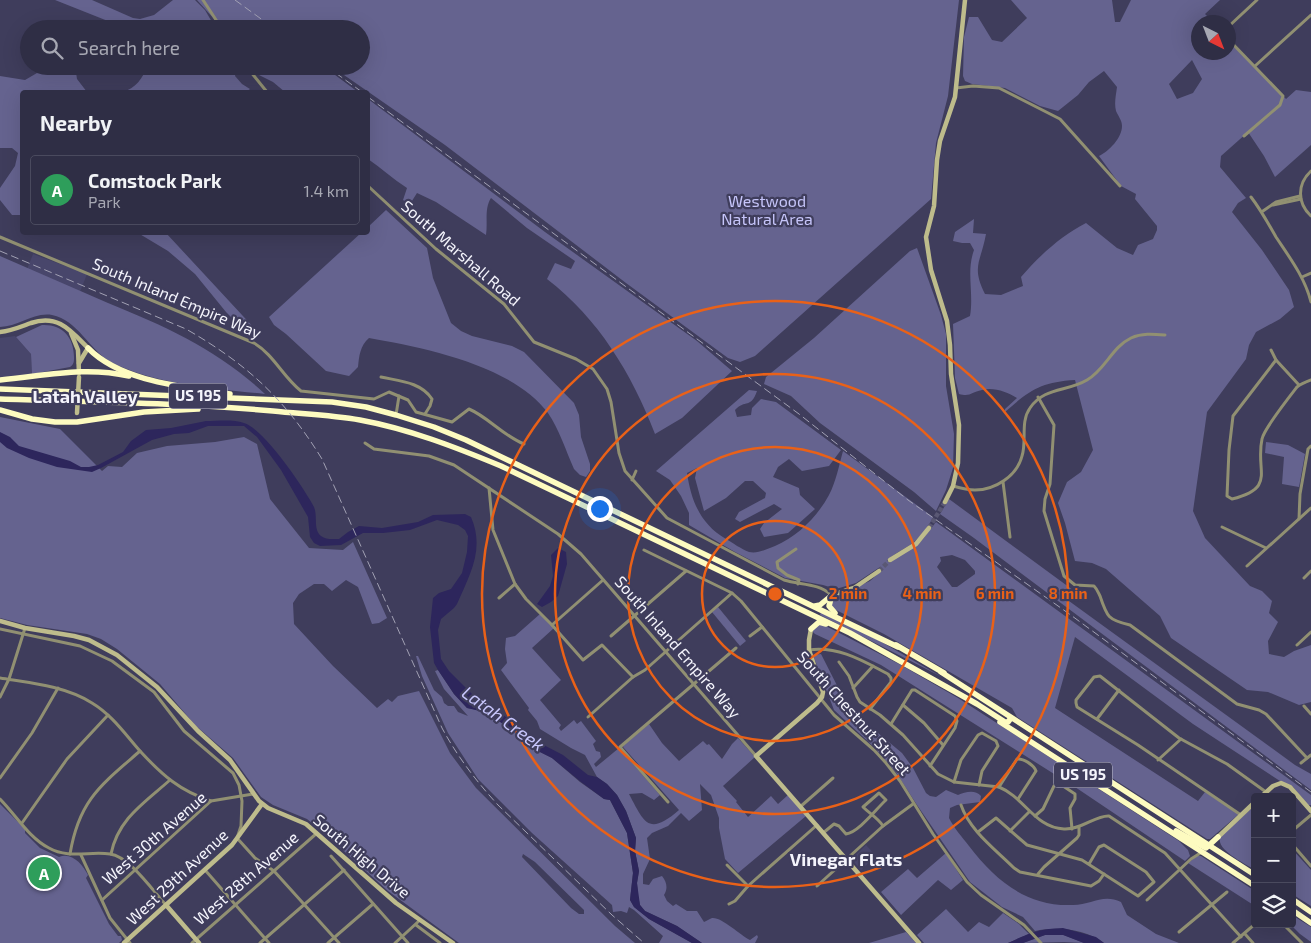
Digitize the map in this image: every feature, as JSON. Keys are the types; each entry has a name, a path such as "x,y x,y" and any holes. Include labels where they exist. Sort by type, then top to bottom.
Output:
{"highway":[{"path":"88,348 100,359 112,366 161,383"},
{"path":"0,380 113,373 161,383 257,398"},
{"name":"US 195","path":"0,389 332,402 366,407 434,426 898,647 941,672 1170,821 1251,883"},
{"name":"US 195","path":"0,399 194,405 360,420 459,448 594,511 596,516 643,535 794,606 884,651 964,698 1164,828 1224,856 1251,873"},
{"path":"0,410 32,419 77,422 164,410 255,410"},
{"path":"594,511 600,507 642,525"},
{"path":"815,606 820,605 832,595"},
{"path":"832,595 828,603 832,611 882,636 898,647"},
{"path":"794,606 810,619 811,629"},
{"path":"811,629 816,624 823,623 884,651"},
{"path":"964,698 1005,722 1008,722 1011,718"},
{"path":"1170,821 1178,823 1208,842 1218,837"},
{"path":"1206,849 1218,837"},
{"path":"1218,837 1216,844 1224,856"},
{"path":"1296,903 1311,912"},
{"path":"1296,913 1311,922"}],"street":[{"path":"203,0 216,20"},
{"path":"945,502 953,486 958,462 959,425 952,388 947,321 931,270 926,242 934,206 940,141 955,97 965,0"},
{"path":"1236,20 1257,0"},
{"path":"1255,66 1311,15"},
{"path":"1236,47 1269,83 1284,96 1280,105 1244,136"},
{"path":"253,75 265,90"},
{"path":"956,88 973,86 999,88 1060,119 1120,186"},
{"path":"1311,171 1303,180 1300,198 1311,216"},
{"name":"South Marshall Road","path":"370,188 436,249 504,304 534,342 576,359 593,369 607,389 611,402 619,453 625,471 667,518 784,580 820,587 832,595"},
{"path":"1251,197 1263,211 1272,231 1302,277 1311,302"},
{"path":"1263,211 1284,198 1300,198"},
{"name":"South Inland Empire Way","path":"0,237 254,344 268,353 294,386 301,391 374,399 389,392 400,396"},
{"path":"1302,277 1311,272"},
{"path":"0,332 46,320 59,323 88,348 79,363"},
{"path":"69,330 78,350 77,422"},
{"path":"953,486 975,490 992,487 1003,482 1014,471 1022,456 1025,421 1028,410 1038,397 1056,390 1078,385 1089,379 1116,349 1132,337 1147,334 1165,335"},
{"path":"1272,350 1276,360 1299,385"},
{"path":"1276,360 1233,416 1229,450 1228,496 1232,499 1247,495 1257,488 1261,481 1262,438 1299,385 1311,380"},
{"path":"382,377 411,383 429,394 432,399 430,406 424,414"},
{"path":"396,415 400,396 408,400 416,412 452,422 468,409 477,412 512,439 524,444"},
{"path":"1038,397 1054,425 1050,483 1044,511 1064,576 1076,585 1094,586 1098,590 1109,618 1115,622 1130,625 1238,704 1260,710 1266,714 1307,758"},
{"name":"South Inland Empire Way","path":"365,443 374,449 429,456 454,464 558,534 582,554 919,943"},
{"path":"1298,519 1300,494 1308,449 1311,446"},
{"path":"632,480 636,471"},
{"path":"1003,482 1010,537"},
{"path":"489,487 493,530 515,584 526,599 584,660 602,645 633,678"},
{"path":"1247,566 1311,508"},
{"path":"1222,527 1266,548"},
{"path":"890,560 916,544 929,528"},
{"path":"796,549 777,562 778,568 787,575 799,580 798,584"},
{"name":"South Chestnut Street","path":"644,550 732,593 741,601 840,720 886,763 967,882 981,895 1024,925 1041,943"},
{"path":"611,636 687,571"},
{"path":"832,595 854,588 879,571"},
{"path":"1304,578 1311,572"},
{"path":"552,625 603,580"},
{"path":"498,598 515,584"},
{"path":"588,717 732,593"},
{"path":"0,621 25,628 9,679 0,697"},
{"path":"750,636 762,627"},
{"name":"South High Drive","path":"25,628 89,640 117,655 157,686 184,717 235,766 253,794 262,804 306,824 390,898 453,943"},
{"path":"0,629 59,640 80,646 112,661 154,692 177,722 194,740 233,773 242,796 242,819 237,838 255,858 274,871 339,943"},
{"path":"756,756 822,698 823,689 809,650 811,629"},
{"path":"1297,645 1311,632"},
{"path":"668,802 620,747 736,648"},
{"path":"809,650 824,648 841,651 888,674 891,682 870,709"},
{"path":"112,661 117,655"},
{"path":"839,662 849,676 858,700 908,739 930,766 942,776 954,782 999,787 1011,793 1030,812 1054,828 1072,829 1102,816 1109,816 1161,850 1240,937"},
{"path":"853,688 873,666"},
{"path":"1241,814 1077,707 1076,703 1094,677 1098,675 1181,739 1227,764 1266,792 1281,783 1290,787 1311,811"},
{"path":"0,678 58,688 92,703 118,723 140,751 170,780 183,790 211,801"},
{"path":"0,778 32,733 58,688"},
{"path":"891,724 912,690 916,690 956,718 955,728 930,766"},
{"path":"1097,719 1119,690"},
{"path":"903,705 924,723 943,746"},
{"path":"1304,706 1311,714"},
{"path":"22,823 67,759 108,715"},
{"path":"177,722 184,717"},
{"path":"954,782 962,760 979,734 984,734 998,744 982,771 978,786"},
{"path":"1158,760 1181,739"},
{"path":"205,750 211,743"},
{"path":"70,854 74,831 82,810 92,796 140,751"},
{"path":"1301,763 1311,755"},
{"path":"999,787 1019,758 1035,767 1036,770 1018,799"},
{"path":"800,807 832,778"},
{"path":"111,854 114,841 130,815 170,780"},
{"path":"1035,816 1043,810 1056,784 1060,784 1075,794 1075,799 1070,808 1072,829"},
{"path":"823,833 834,824 839,826 846,834 852,833 871,814 886,800 879,792 863,807 871,814 878,819 883,826"},
{"name":"West 30th Avenue","path":"102,900 211,801 253,794"},
{"path":"0,800 37,840 51,849 70,854 111,854 119,857 134,870 195,942"},
{"name":"West 29th Avenue","path":"127,942 237,838 262,804"},
{"path":"817,886 883,826 913,804"},
{"path":"961,805 967,819 1016,870 1090,886 1099,881 1104,874"},
{"path":"1218,837 1251,806"},
{"path":"1010,831 1030,812"},
{"path":"1296,828 1311,816"},
{"path":"978,832 995,819 998,819 1027,845 1079,859 1138,896 1154,882 1146,872 1102,845 1089,864"},
{"path":"729,904 735,901 748,886 816,825"},
{"path":"1038,874 1079,836 1079,827"},
{"name":"West 28th Avenue","path":"195,942 318,833"},
{"path":"1147,900 1197,854 1206,849"},
{"path":"1296,849 1311,866"},
{"path":"80,854 113,922 127,942"},
{"path":"331,856 408,943"},
{"path":"728,865 748,886"},
{"path":"205,870 269,943"},
{"path":"260,943 344,870"},
{"path":"1179,932 1227,892"},
{"path":"328,943 373,904"},
{"path":"395,943 420,920"},
{"path":"416,925 440,943"},
{"path":"1233,943 1251,928"},
{"path":"1287,928 1302,943"},
{"path":"1244,934 1253,943"}],"shaded area":[{"path":"33,254 87,274 80,292 26,272"},
{"path":"15,336 31,354 32,374 0,377 0,338"},
{"path":"866,845 876,856 861,870 853,858"}],"green space":[{"path":"55,0 92,0 133,18 140,19 154,15 173,0 195,0 205,10 211,20 105,20"},
{"name":"Westwood Natural Area","path":"197,0 959,0 948,96 936,143 931,199 755,356 740,362 728,358 445,145 370,93 370,90 366,90 344,75 370,75 370,20 215,20"},
{"path":"1011,0 1112,0 1115,22 1120,22 1131,0 1220,0 1206,15 1191,15 1191,60 1192,60 1236,60 1236,46 1286,99 1296,90 1311,92 1311,145 1275,177 1248,132 1221,156 1220,167 1246,198 1238,203 1232,212 1262,250 1289,290 1294,307 1280,319 1256,332 1249,345 1246,359 1207,412 1193,511 1205,538 1250,586 1262,591 1272,601 1269,613 1278,622 1268,641 1269,654 1284,657 1311,645 1311,702 1299,705 1268,692 1247,690 1171,638 1160,616 1106,569 1092,563 1075,561 1058,503 1067,482 1081,472 1093,450 1075,380 1053,383 1037,388 1005,412 1005,409 1017,398 1005,392 987,389 969,395 959,394 955,378 953,324 970,316 970,274 974,250 970,243 953,241 955,232 974,219 973,233 986,234 978,264 979,277 985,294 1001,295 1023,286 1021,277 1035,261 1060,240 1086,223 1117,248 1133,255 1138,245 1153,239 1157,230 1157,226 1135,199 1136,194 1121,186 1099,156 1114,144 1120,135 1122,126 1115,108 1117,87 1104,71 1089,82 1078,95 1058,111 1040,106 1005,88 972,84 965,81 963,76 964,37 969,17 978,17 992,40 1002,42 1027,18","holes":["1192,60 1202,79 1193,93 1177,99 1169,84"]},
{"path":"34,75 76,75 77,79 85,90 20,90 20,215 12,215 0,200 0,188 15,166 18,153 12,148 0,148 0,76 25,80"},
{"path":"143,75 235,75 242,84 250,89 128,90"},
{"path":"259,75 335,75 355,90 283,90 273,82"},
{"path":"370,101 545,232 697,341 732,371 682,418 655,434 636,390 612,349 582,311 547,279 555,263 571,269 575,261 527,228 491,198 487,211 486,235 436,202 417,193 410,204 403,200 407,188 370,161"},
{"path":"386,210 427,248 433,278 451,323 461,331 472,336 512,346 524,352 574,403 579,415 581,437 590,464 590,471 586,477 580,475 574,469 559,433 548,413 532,396 513,382 466,361 441,353 369,338 362,348 358,367 349,376 326,371 274,325 269,317 359,235 370,235 370,225"},
{"path":"141,235 168,235 255,329 242,328 226,312 195,274 168,251"},
{"path":"917,248 946,334 946,386 954,434 953,468 946,490 936,511 914,492 820,423 791,396 764,384 766,377 814,338 910,251"},
{"path":"0,256 151,321 191,341 229,365 265,394 186,384 146,376 103,357 69,323 52,315 32,317 13,325 0,327"},
{"path":"42,325 61,329 66,333 72,343 74,357 74,363 70,367 32,374 31,354 16,337"},
{"path":"749,390 757,391 755,397 750,402 735,410 737,417 751,415 752,408 761,399 776,402 841,450 829,466 802,471 789,459 778,467 773,477 799,488 800,495 815,509 788,533 764,537 760,529 764,523 782,509 774,504 740,522 735,519 739,512 765,498 766,493 753,481 745,481 726,498 704,511 695,478 697,468 687,473 691,493 698,510 703,519 717,533 749,552 759,552 791,537 813,518 829,495 834,485 843,451 933,517 916,540 889,559 915,547 936,522 1311,795 1311,805 1308,805 1293,787 1280,781 1193,724 1075,637 1055,708 1198,801 1205,792 1239,814 1210,839 1207,839 1017,717 1012,708 884,634 831,606 834,597 870,581 881,571 880,567 856,583 836,589 785,578 689,525 689,513 681,496 670,480 656,471","holes":["952,555 965,560 975,571 975,574 957,587 952,587 937,567 941,561 940,557"]},
{"path":"0,417 60,429 102,471 108,466 122,467 137,453 167,446 215,442 244,437 257,444 270,499 309,548 343,550 353,542 387,618 379,623 372,624 358,587 346,580 332,591 324,584 314,584 299,594 293,603 294,624 333,666 377,708 388,699 392,702 398,696 419,691 450,753 476,788 615,926 635,943 459,943 388,891 307,819 273,805 261,797 233,758 195,725 160,684 117,649 101,639 87,634 27,625 0,618","holes":["523,854 535,862 584,910 584,914 579,914 571,908 522,857"]},
{"path":"1266,442 1288,445 1305,454 1299,487 1282,484 1284,457 1265,453"},
{"path":"949,499 1077,593 1069,601 1295,765 1311,774 1311,790 940,514"},
{"path":"718,607 746,641 740,646 712,612"},
{"path":"821,612 878,640 942,677 820,615"},
{"path":"540,614 554,628 532,648 561,680 540,700 561,725 559,728 561,731 574,720 577,724 581,721 596,741 593,744 596,751 600,752 601,757 594,764 596,767 619,748 660,795 654,800 642,793 629,794 648,823 660,823 679,810 623,747 649,724 662,743 679,761 703,741 707,745 709,744 722,759 738,738 755,757 723,786 748,817 771,796 778,804 788,795 806,816 738,873 725,859 719,818 711,795 700,784 702,810 689,821 681,813 668,826 652,833 647,838 650,859 643,874 643,884 649,885 653,879 662,876 666,886 664,895 673,906 676,904 687,911 697,911 704,922 712,918 721,920 750,940 757,935 755,943 702,943 677,926 645,911 640,905 637,883 639,871 635,851 636,838 626,811 617,795 597,777 585,755 540,729 537,721 528,710 529,708 501,670 507,663 506,638 515,636"},
{"path":"822,624 901,665 958,698 1179,841 1188,850 1190,856 1185,861 1078,789 881,665 812,631"},
{"path":"821,654 849,709 902,753 913,768 926,793 936,797 946,790 958,795 973,792 981,796 980,802 957,805 950,808 949,818 979,859 1002,881 1041,902 1079,905 1108,899 1121,902 1127,915 1156,934 1179,943 1104,943 1097,938 1071,930 1035,931 1023,917 1002,907 970,882 897,774 874,747 834,710 813,655"},
{"path":"416,656 418,656 434,690 448,706 454,706 458,712 468,716 444,689 435,671 438,670 454,694 467,708 484,711 513,730 532,748 552,758 580,782 604,799 610,800 627,833 633,873 630,900 634,907 649,919 692,943 659,943 663,936 634,910 629,907 627,913 621,911 613,912 612,905 532,833 478,779 448,733 422,676"},
{"path":"0,804 25,829 25,833 40,848 59,857 68,856 80,863 88,875 86,878 109,924 118,936 121,936 122,940 119,943 0,943"},
{"path":"1251,809 1251,868 1226,851 1222,847 1220,837"},
{"path":"946,853 963,880 951,890 938,880 901,915 881,892 908,869 917,878"},
{"path":"1296,853 1311,870 1311,906 1296,897"},
{"path":"1197,856 1201,856 1251,888 1251,903 1188,863"},
{"path":"946,909 968,932 979,922 989,927 1003,913 1029,934 1008,943 924,943 917,935"},
{"path":"1296,918 1311,927 1311,942 1294,928 1296,928"},
{"path":"906,932 916,943 869,943"},
{"path":"1045,935 1064,935 1084,943 1023,943"}],"water":[{"name":"Latah Creek","path":"206,421 244,423 262,436 283,460 309,498 315,511 317,530 325,538 339,539 359,526 382,528 418,522 433,515 465,514 471,517 477,540 474,561 457,604 441,619 438,630 441,659 449,671 473,695 521,727 536,741 563,755 588,775 597,777 607,784 617,795 626,811 636,838 635,851 639,871 637,883 640,905 645,911 677,926 702,943 692,943 649,919 634,907 630,900 633,873 627,833 610,800 604,799 552,758 532,748 513,730 484,712 467,708 454,694 438,670 434,663 430,627 433,598 439,593 451,589 462,573 467,552 468,536 465,530 458,525 437,520 410,530 363,533 341,545 320,546 314,543 310,537 308,517 281,470 257,437 244,426 208,426 189,433 174,434 152,440 92,472 57,467 29,458 7,448 0,442 0,432 10,437 19,446 70,461 81,467 89,467 98,465 123,452 131,441 146,430 171,428"},
{"path":"558,548 566,552 567,564 558,596 542,607 537,604 550,586 553,576 551,555"},
{"path":"1063,928 1096,937 1104,943 1084,943 1063,935 1045,935 1023,943 1008,943 1034,932"}],"tunnel":[{"path":"929,528 945,502"},
{"path":"879,571 890,560"}],"railway":[{"path":"235,0 263,20"},
{"path":"338,75 359,90"},
{"path":"370,98 799,414 908,500 1068,613 1311,792"},
{"path":"0,251 186,329 228,356 279,401 294,418 322,459 442,728 461,758 498,805 612,915 644,943"}],"place":[{"name":"Comstock Park","path":"44,873"}],"district":[{"name":"Latah Valley","path":"85,397"},
{"name":"Vinegar Flats","path":"846,860"}]}
